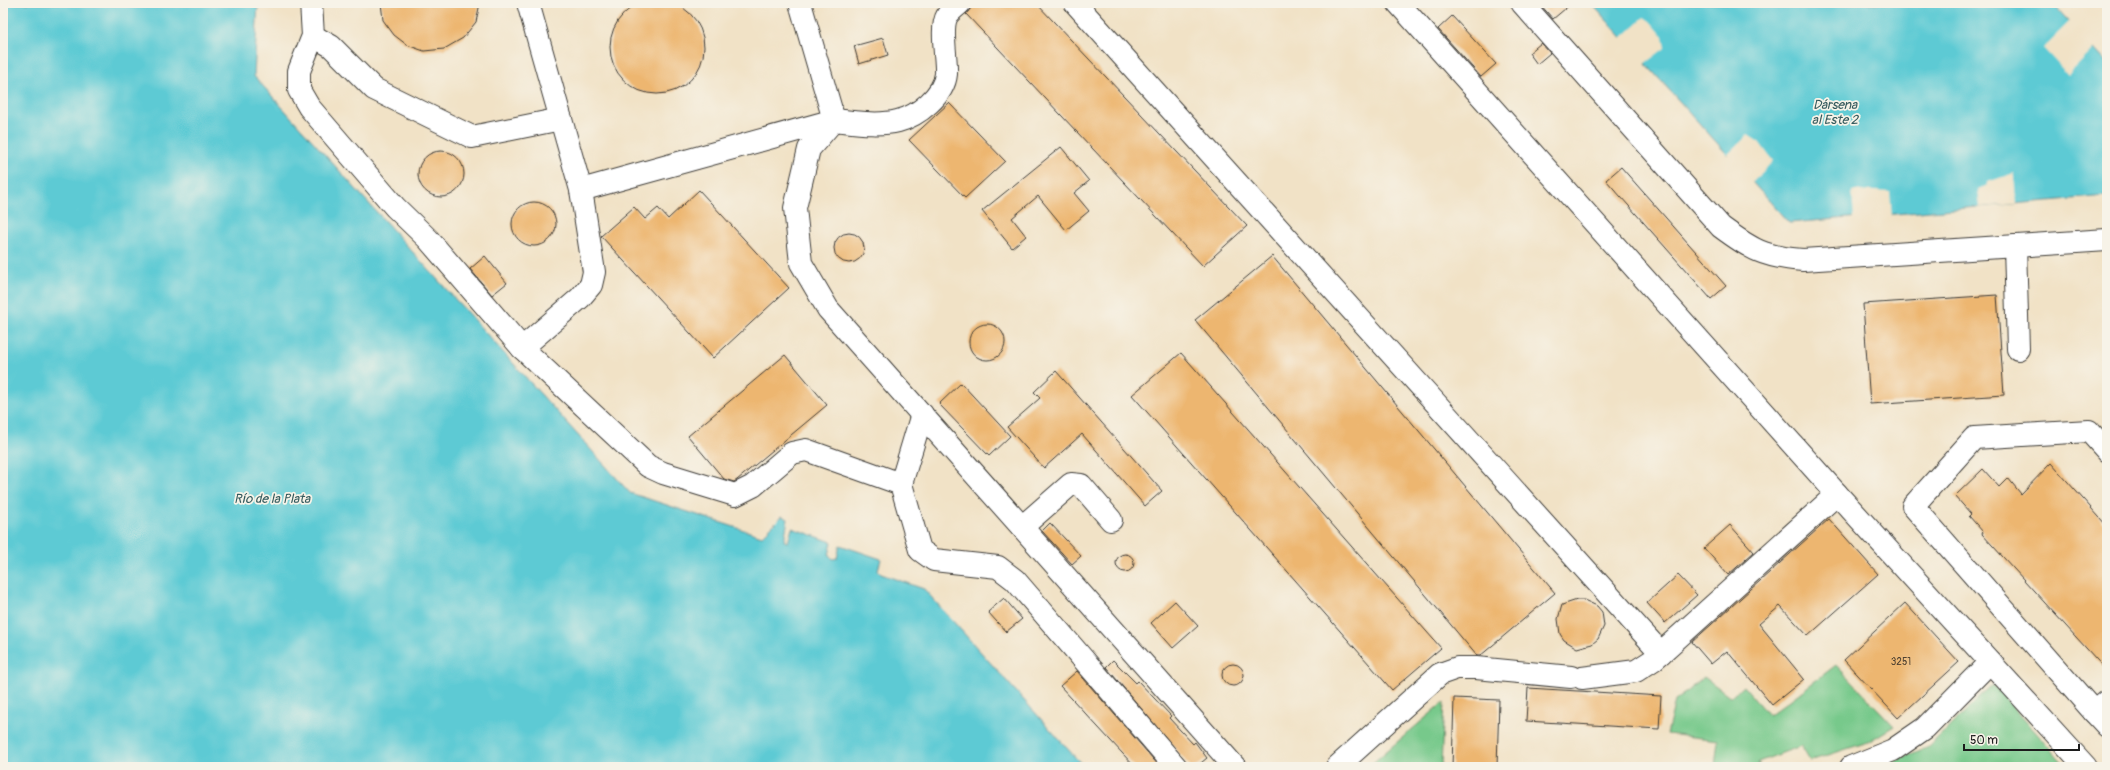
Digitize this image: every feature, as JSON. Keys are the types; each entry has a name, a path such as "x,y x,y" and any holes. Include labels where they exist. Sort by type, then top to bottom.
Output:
{"lane":[{"path":"311,3 313,36 299,71 299,90 310,107 395,206 428,239 522,348 648,466 663,473 735,495 753,486 792,453 806,450 901,484"},
{"path":"522,348 580,298 591,285 594,272 581,190 528,3"},
{"path":"800,3 834,120"},
{"path":"581,190 834,120 869,123 899,121 927,106 940,93 946,75 945,26 947,16 960,3"},
{"path":"1074,3 1661,653"},
{"path":"1398,3 1837,494 2086,767"},
{"path":"1522,3 1721,227 1745,245 1763,254 1778,258 1803,260 2107,240"},
{"path":"313,36 331,46 374,89 472,137 561,119"},
{"path":"834,120 808,149 795,208 801,263 828,309 1236,767"},
{"path":"2015,246 2018,349"},
{"path":"922,414 901,484 920,550 934,560 998,567 1015,580 1176,767"},
{"path":"2103,713 1913,506 1974,438 2089,431 2107,451"},
{"path":"1022,526 1071,484 1081,485 1111,520"},
{"path":"1337,767 1440,674 1457,668 1476,668 1576,678 1636,671 1661,653 1837,494"},
{"path":"1851,767 1893,750 1925,728 1990,662"}],"green space":[{"path":"1836,665 1894,726 1868,742 1810,761 1801,746 1758,762 1760,767 1715,767 1718,740 1667,734 1675,701 1704,677 1731,697 1743,686 1769,716"},
{"path":"1993,685 2067,767 1879,767 1928,747"},
{"path":"1444,702 1441,767 1368,767"}],"water":[{"name":"Río de la Plata","path":"3,3 258,3 254,76 630,493 762,536 782,516 788,519 784,541 788,542 792,528 832,542 829,555 833,559 837,558 840,545 881,559 878,570 881,574 924,589 1084,767 3,767"},
{"name":"Dársena al Este 2","path":"1591,3 2052,3 2107,63 2107,196 1789,223"}],"pier":[{"path":"1644,17 1650,21 1663,36 1665,48 1644,64 1620,39"},
{"path":"2071,20 2096,47 2068,75 2043,48"},
{"path":"1748,135 1759,142 1773,161 1751,184 1726,156"},
{"path":"2014,173 2016,204 1980,207 1978,189 1988,185 1988,182"},
{"path":"1852,191 1890,192 1892,217 1854,220"}],"building":[{"path":"657,0 675,3 690,14 701,29 704,47 701,65 690,80 675,91 657,94 639,91 624,80 613,65 610,47 613,29 624,14 639,3"},
{"path":"381,3 480,3 476,22 463,38 444,49 424,51 407,45 394,35 383,20"},
{"path":"975,3 1036,3 1247,226 1203,266 966,14"},
{"path":"1539,3 1572,3 1553,19"},
{"path":"1452,16 1496,64 1481,77 1438,29"},
{"path":"883,38 888,55 859,64 854,46"},
{"path":"1541,43 1550,53 1537,64 1529,53"},
{"path":"949,103 1005,161 965,198 909,140"},
{"path":"1061,147 1089,181 1074,193 1089,211 1066,230 1038,196 1012,218 1026,236 1012,248 982,211"},
{"path":"436,151 446,151 454,155 460,161 464,169 464,179 460,187 454,193 446,197 436,197 428,193 422,187 418,179 418,169 422,161 428,155"},
{"path":"1621,167 1726,286 1711,299 1606,180"},
{"path":"699,190 789,288 713,358 601,236 634,207 645,219 658,208 668,219"},
{"path":"530,202 538,202 550,208 556,220 556,228 550,240 538,246 530,246 518,240 512,228 512,220 518,208"},
{"path":"849,233 855,234 863,242 863,254 855,262 849,263 843,262 835,254 834,248 835,242 843,234"},
{"path":"485,256 507,283 492,295 470,269"},
{"path":"1272,256 1555,593 1480,656 1477,656 1195,320"},
{"path":"1997,295 2004,395 1870,404 1863,304"},
{"path":"991,324 1000,329 1004,335 1004,349 1000,355 991,360 983,360 974,355 970,349 969,338 974,329 980,325"},
{"path":"1181,353 1441,648 1392,690 1132,395"},
{"path":"785,355 827,405 737,480 734,482 724,479 688,436"},
{"path":"1056,371 1162,491 1145,506 1082,434 1044,468 1007,427 1040,398 1034,392"},
{"path":"961,383 1010,436 989,456 939,404"},
{"path":"2051,463 2107,526 2107,671 1982,534 1983,532 1969,516 1971,514 1955,496 1983,469 1999,487 2008,478 2021,494"},
{"path":"1829,519 1878,574 1808,636 1780,606 1759,624 1804,679 1772,705 1727,651 1711,664 1692,642"},
{"path":"1050,523 1081,556 1072,564 1042,531"},
{"path":"1730,525 1754,552 1728,575 1704,548"},
{"path":"1125,554 1131,557 1134,563 1131,569 1125,572 1119,569 1116,563 1119,557"},
{"path":"1678,575 1697,595 1665,623 1647,603"},
{"path":"1004,598 1022,619 1006,632 988,612"},
{"path":"1577,600 1584,600 1597,606 1602,612 1604,626 1598,639 1592,644 1577,648 1564,640 1560,634 1558,619 1562,605"},
{"path":"1175,601 1198,626 1173,648 1151,623"},
{"path":"1905,603 1959,662 1898,718 1844,660"},
{"path":"1113,660 1136,683 1138,681 1171,716 1169,718 1193,744 1195,742 1207,758 1196,767 1191,767 1106,667"},
{"path":"1233,664 1241,667 1244,675 1241,683 1233,686 1225,683 1222,675 1225,667"},
{"path":"1077,671 1160,767 1135,767 1060,686"},
{"path":"1528,688 1661,696 1659,729 1526,721"},
{"path":"1454,698 1499,700 1497,767 1452,767"}]}
